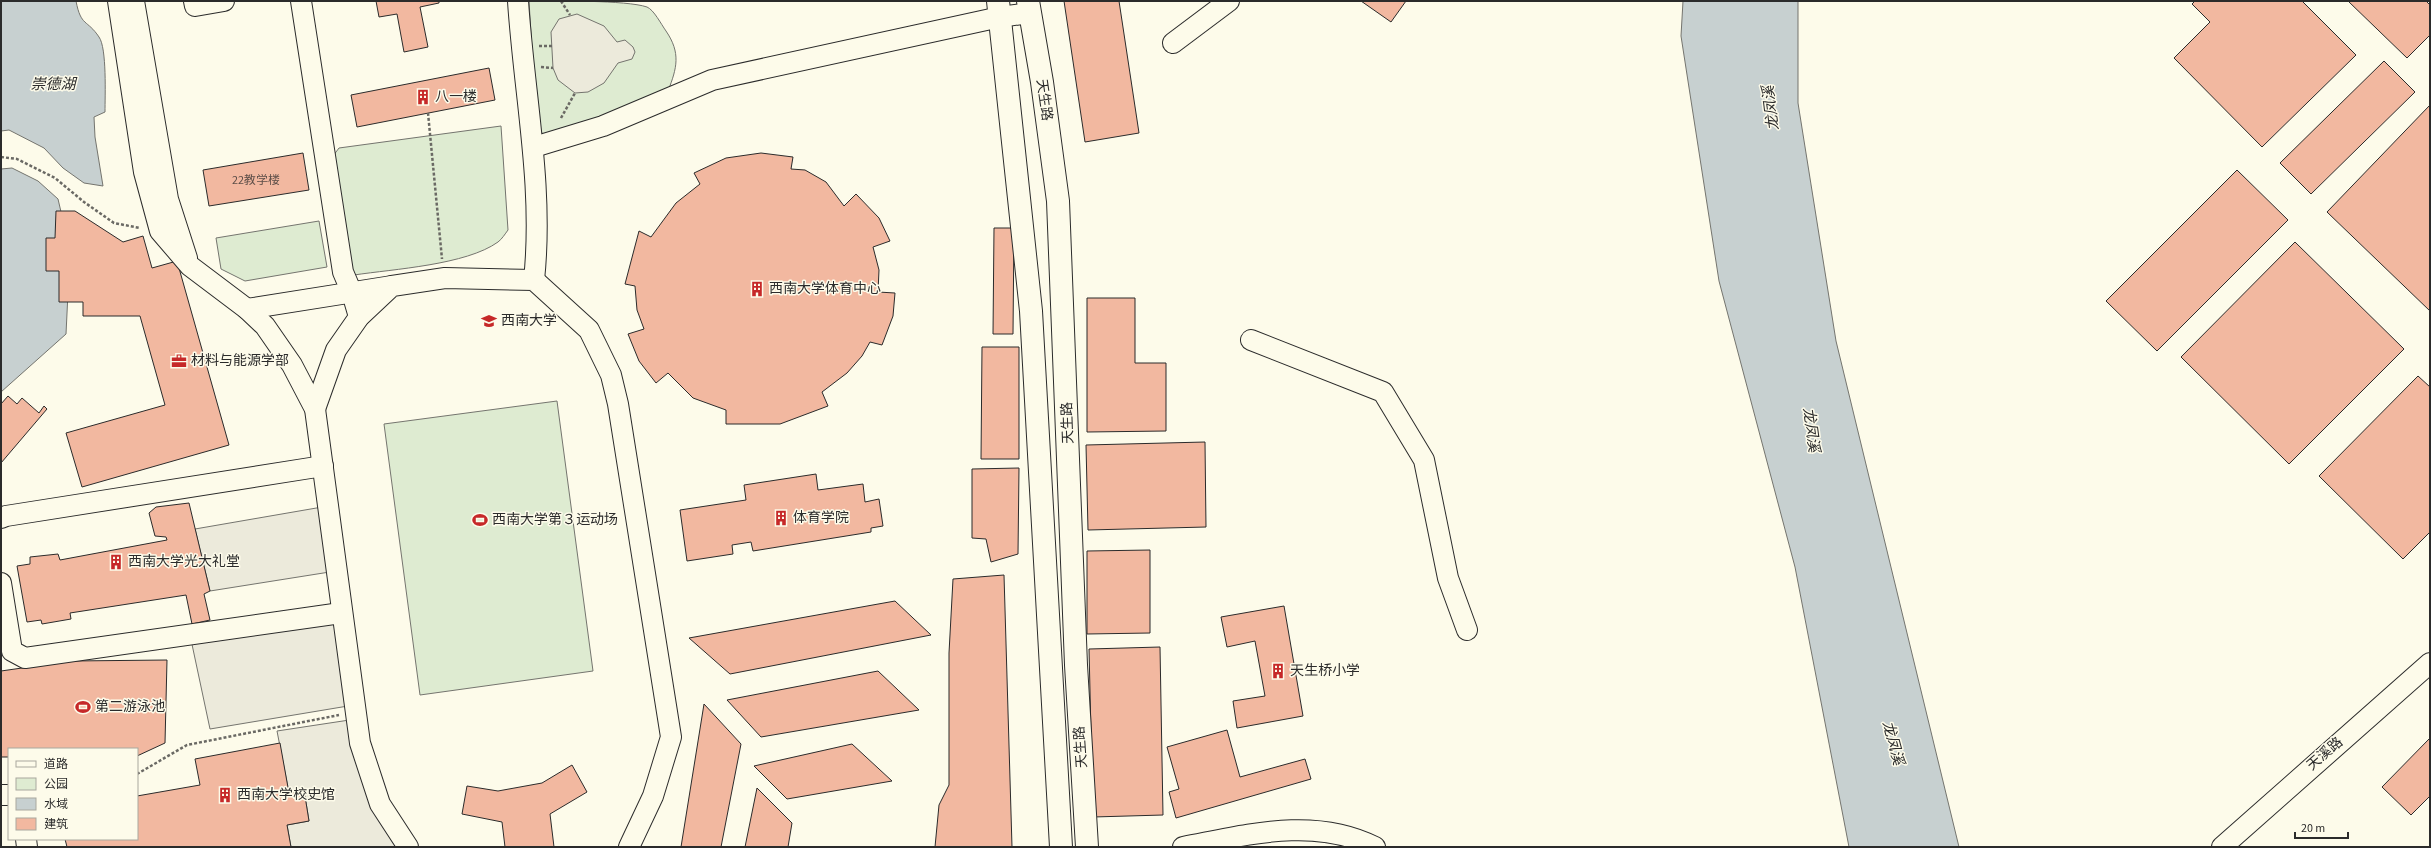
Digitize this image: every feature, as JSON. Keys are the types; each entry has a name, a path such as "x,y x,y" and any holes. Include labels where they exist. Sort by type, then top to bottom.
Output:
{"highway":[{"name":"天生路","path":"1029,7 1042,82 1058,201 1076,665 1087,847"},
{"name":"天生路","path":"999,9 1031,311 1061,847"}],"street":[{"path":"118,1 144,172 160,231 190,266 247,309 265,326 292,364 316,410 341,613 360,743 380,804 408,847"},
{"path":"134,1 168,198 190,266"},
{"path":"194,1 195,6 224,1"},
{"path":"301,1 342,272 352,293 359,317"},
{"path":"518,1 522,60 533,140 537,258 534,280"},
{"path":"1172,43 1229,1"},
{"path":"533,140 603,126 712,80 999,9 1029,7"},
{"path":"247,309 445,278 534,280 589,330 611,375 618,404 671,737 654,796 629,847"},
{"path":"316,410 336,350 359,317 392,286"},
{"path":"1251,340 1383,392 1424,460 1448,578 1467,630"},
{"path":"1,518 323,466"},
{"path":"1,584 12,651 25,658 341,613"},
{"name":"天溪路","path":"2222,847 2430,663"},
{"path":"1183,847 1265,831 1300,829 1334,833 1375,847"}],"path":[{"path":"561,1 570,15"},
{"path":"533,140 552,129 566,113 574,93"},
{"path":"428,113 445,278"},
{"path":"1,157 17,159 55,178 84,202 114,223 160,231"},
{"path":"138,773 187,745 355,712"}],"green space":[{"path":"529,1 608,2 647,7 652,11 671,39 676,54 674,75 668,91 555,136 537,132"},
{"path":"501,126 508,230 498,242 484,250 468,256 429,265 354,275 346,268 333,156 339,148"},
{"path":"319,221 327,267 245,281 221,269 216,238"},
{"path":"557,401 593,671 420,695 384,424"}],"shaded area":[{"path":"577,14 604,26 617,42 625,40 633,47 635,52 632,59 618,63 604,83 588,92 575,93 558,80 553,68 551,32 559,19"},
{"path":"328,506 336,571 210,591 195,529"},
{"path":"341,613 354,705 210,729 190,635"},
{"path":"356,719 408,847 291,847 287,825 309,821 304,790 289,793 277,731"}],"water":[{"name":"崇德湖","path":"1,1 76,1 82,19 95,31 99,37 102,43 104,61 105,112 94,117 95,137 103,186 84,183 63,168 44,148 9,130 1,131"},
{"name":"龙凤溪","path":"1683,1 1798,1 1798,103 1836,341 1959,847 1849,847 1795,567 1719,281 1681,36"},
{"path":"12,168 38,181 58,199 65,229 69,272 66,334 1,392 1,169"}],"building":[{"path":"376,1 439,1 439,3 420,7 428,47 404,52 397,14 379,17"},
{"path":"1064,1 1119,1 1139,133 1085,142"},
{"path":"1361,1 1406,1 1391,22"},
{"path":"2195,1 2302,1 2356,55 2262,147 2174,58 2210,22 2192,4"},
{"path":"2348,1 2426,1 2430,5 2430,35 2407,58"},
{"path":"2384,61 2415,92 2311,194 2280,163"},
{"name":"八一楼","path":"489,68 495,100 357,127 351,95"},
{"path":"2430,105 2430,311 2327,212"},
{"path":"303,153 309,190 209,206 203,170"},
{"name":"西南大学体育中心","path":"761,153 793,157 791,169 805,170 826,182 844,206 856,194 879,218 890,241 873,247 879,270 878,292 895,293 893,316 882,345 870,342 862,356 847,373 822,392 828,406 780,424 726,424 726,410 693,398 668,373 656,383 639,361 628,334 644,329 637,310 635,286 625,284 639,231 651,237 676,203 700,184 694,173 726,158"},
{"path":"2237,170 2288,220 2157,351 2106,301"},
{"name":"材料与能源学部","path":"56,211 75,211 123,242 143,236 152,268 177,261 229,445 82,487 66,433 165,405 140,316 83,316 83,302 59,302 59,271 46,271 46,238 55,238"},
{"path":"994,228 1014,228 1013,334 993,334"},
{"path":"2295,242 2404,349 2289,464 2181,357"},
{"path":"1087,298 1135,298 1135,363 1166,363 1166,431 1087,432"},
{"path":"982,347 1019,347 1019,459 981,459"},
{"path":"2418,376 2430,387 2430,532 2403,559 2319,476"},
{"path":"8,396 17,404 22,398 39,413 44,406 47,409 1,463 1,404"},
{"path":"1205,442 1206,527 1088,530 1086,445"},
{"path":"1019,468 1018,554 991,562 986,539 972,538 972,469"},
{"name":"体育学院","path":"816,474 818,490 863,484 865,502 879,499 883,526 871,528 871,532 753,551 751,542 732,545 733,554 687,561 680,510 746,500 744,485"},
{"name":"西南大学光大礼堂","path":"189,503 210,591 204,594 210,620 192,624 186,595 70,613 71,619 42,624 41,620 27,622 17,566 30,564 30,557 58,554 60,560 167,540 166,537 155,536 149,513 156,507"},
{"path":"1150,550 1150,633 1087,634 1087,551"},
{"path":"1004,575 1012,847 935,847 939,805 949,785 949,653 953,579"},
{"path":"895,601 931,635 730,674 689,638"},
{"name":"天生桥小学","path":"1284,606 1303,716 1237,728 1233,701 1265,696 1255,641 1227,647 1221,617"},
{"path":"1160,647 1163,815 1093,817 1089,649"},
{"name":"第二游泳池","path":"167,660 165,743 138,756 138,748 8,748 8,757 1,757 1,671 71,661"},
{"path":"878,671 919,710 761,737 727,700"},
{"path":"704,704 741,744 721,847 681,847"},
{"path":"1227,730 1240,777 1305,759 1311,779 1176,818 1169,792 1179,789 1167,747"},
{"path":"2430,738 2430,796 2411,815 2382,787"},
{"name":"西南大学校史馆","path":"280,743 289,793 304,790 309,821 287,825 291,847 67,847 65,840 138,840 138,796 200,785 195,759"},
{"path":"852,744 892,781 787,799 754,766"},
{"path":"572,765 587,792 550,814 554,847 505,847 502,822 462,814 467,786 498,791 542,783"},
{"path":"757,788 792,823 788,847 745,847"}],"place":[{"name":"八一楼","path":"423,97"},
{"name":"西南大学体育中心","path":"757,289"},
{"name":"西南大学","path":"489,321"},
{"name":"材料与能源学部","path":"179,361"},
{"name":"体育学院","path":"781,518"},
{"name":"西南大学第３运动场","path":"480,520"},
{"name":"西南大学光大礼堂","path":"116,562"},
{"name":"天生桥小学","path":"1278,671"},
{"name":"第二游泳池","path":"83,707"},
{"name":"西南大学校史馆","path":"225,795"}]}
